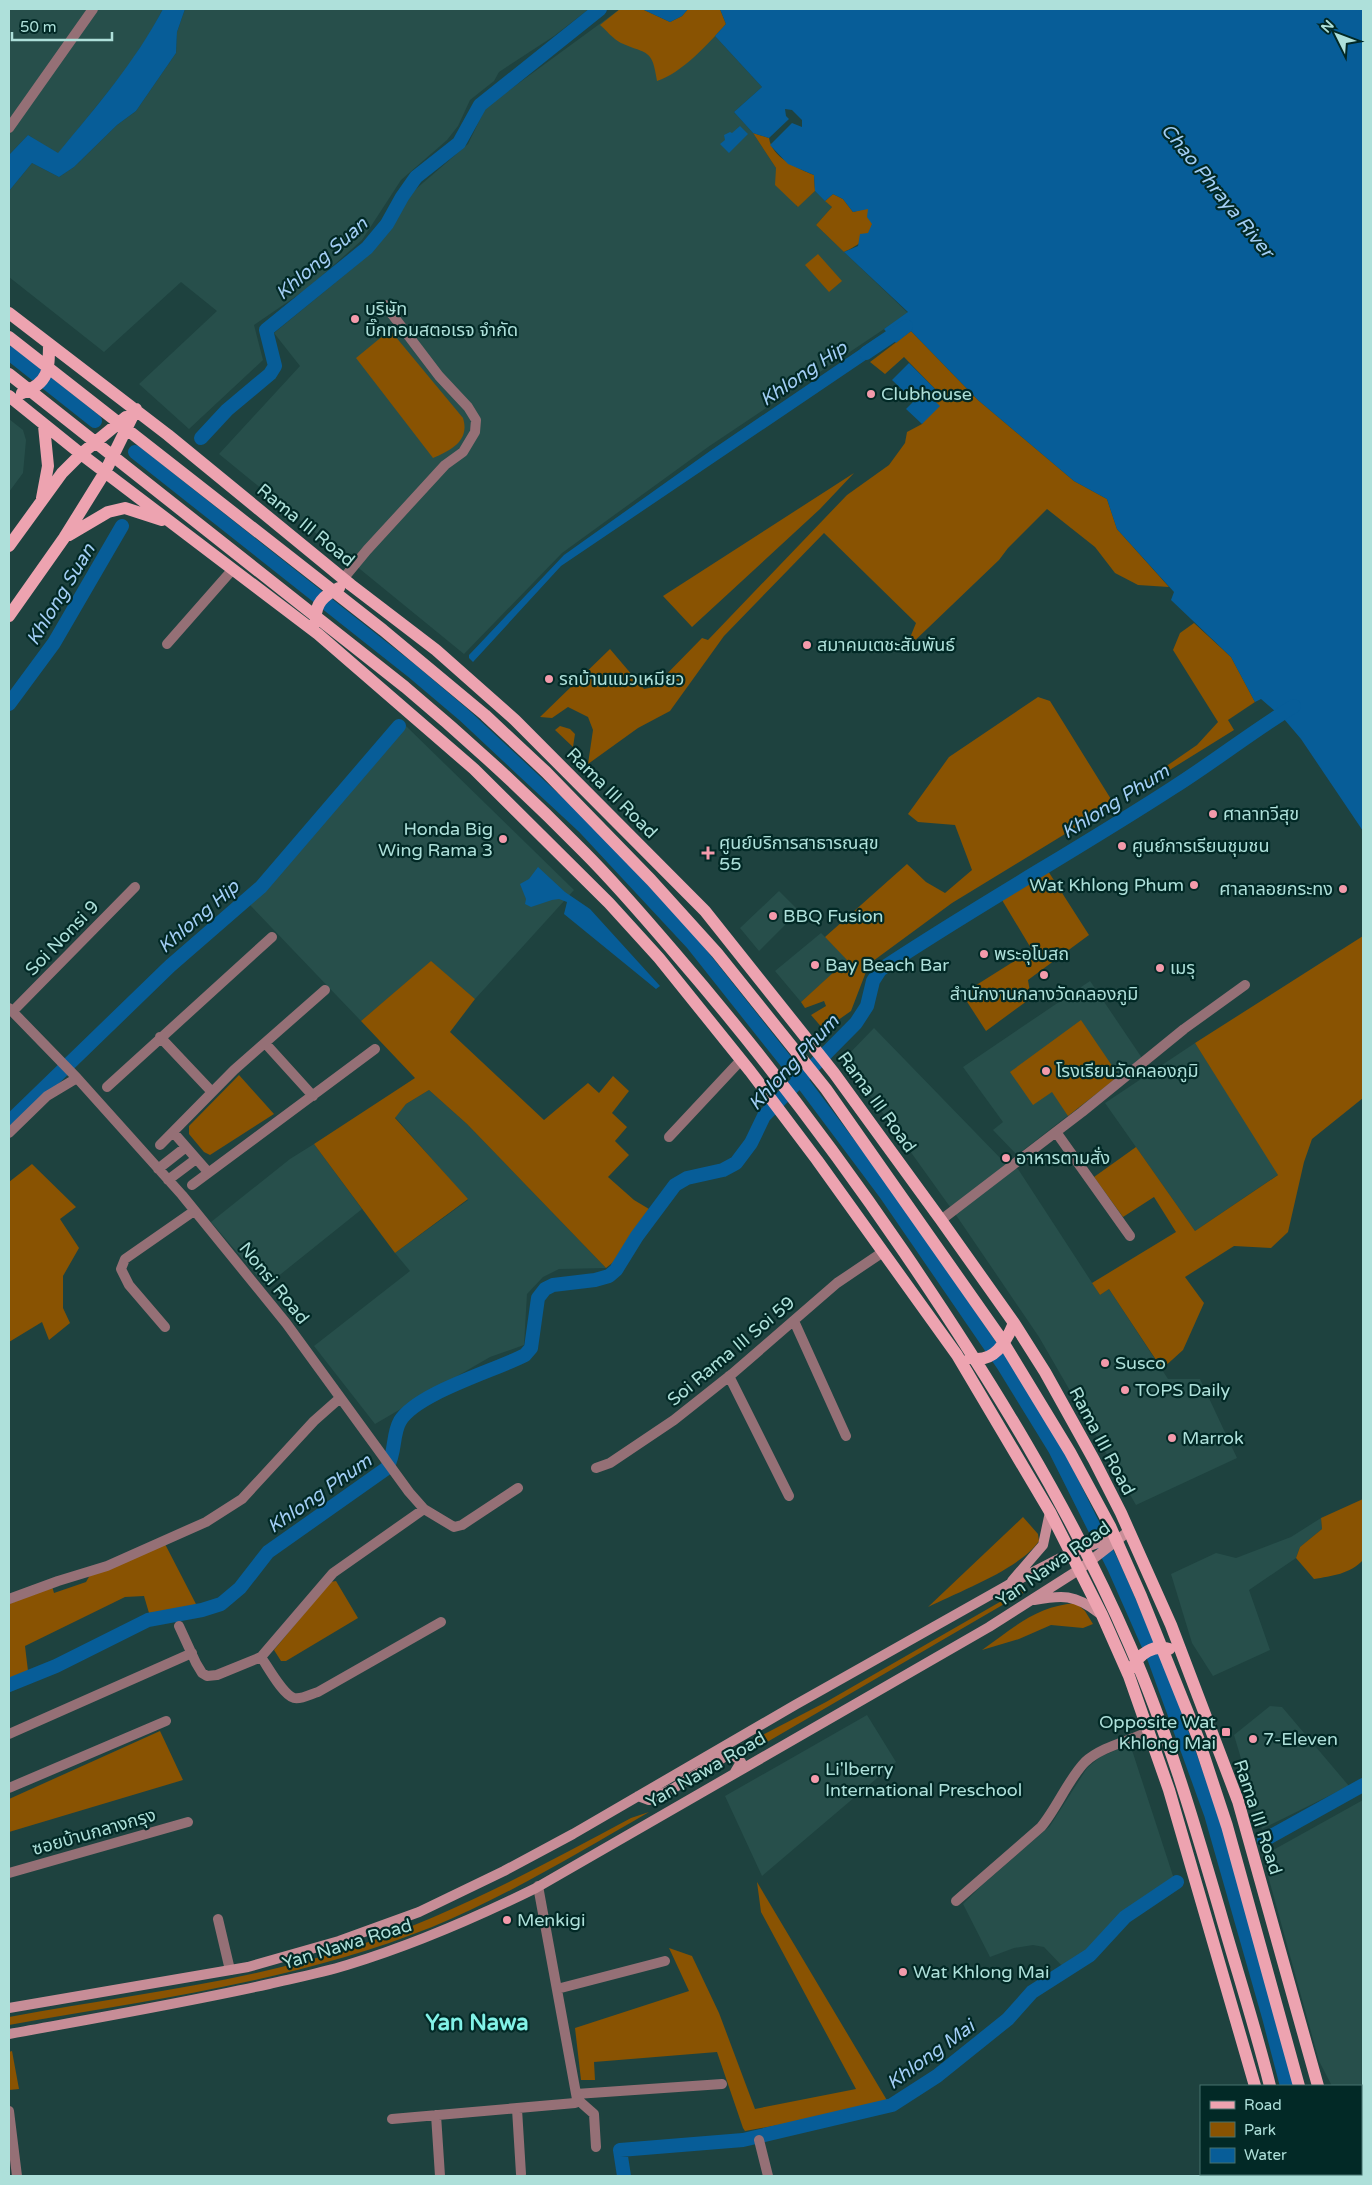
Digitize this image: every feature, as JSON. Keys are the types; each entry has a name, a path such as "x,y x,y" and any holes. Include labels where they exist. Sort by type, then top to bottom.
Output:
{"main road":[{"name":"Rama III Road","path":"9,313 136,409 347,582 436,650 519,724 705,911 820,1054 1014,1324 1045,1372 1089,1451 1129,1531 1182,1654 1238,1801 1318,2085"},
{"name":"Rama III Road","path":"9,337 383,630 498,728 546,772 651,880 717,953 826,1089 1000,1337 1070,1452 1110,1526 1145,1605 1198,1738 1227,1826 1299,2085"},
{"path":"10,396 35,388 49,371 49,344"},
{"path":"9,374 453,727 524,794 627,898 732,1019 808,1116 869,1201 983,1371 1030,1448 1103,1586 1134,1654 1179,1773 1270,2085"},
{"path":"10,396 44,426 318,634 474,769 552,846 659,958 771,1099 957,1355 1072,1552 1129,1676 1172,1802 1255,2085"},
{"path":"9,546 62,473 81,454 136,409"},
{"path":"9,616 64,538 105,472 136,409"},
{"path":"42,500 48,466 44,426"},
{"path":"64,538 108,512 125,508 176,525"},
{"path":"318,634 316,610 322,599 347,582"},
{"path":"957,1355 975,1360 990,1357 1002,1348 1014,1324"},
{"path":"1008,1585 1043,1544 1050,1512"},
{"name":"Yan Nawa Road","path":"9,2008 248,1967 339,1941 419,1912 504,1871 573,1834 1008,1585 1072,1552 1113,1540 1129,1531"},
{"name":"Yan Nawa Road","path":"9,2034 176,2004 301,1977 346,1965 439,1932 488,1912 538,1886 989,1627 1080,1569 1113,1540"},
{"path":"1030,1601 1058,1596 1072,1597 1087,1603 1102,1615"},
{"path":"1129,1676 1136,1661 1150,1650 1165,1648 1182,1654"},
{"path":"638,1796 649,1800 674,1788 726,1756 737,1757 740,1762 734,1774"}],"street":[{"path":"9,128 93,9"},
{"path":"347,582 445,465 463,452 475,432 476,420 468,407 439,376 385,305"},
{"path":"167,644 233,569"},
{"name":"Soi Nonsi 9","path":"11,1009 135,887"},
{"path":"107,1086 272,937"},
{"path":"941,1220 1056,1132 1184,1029 1245,985"},
{"path":"160,1145 212,1092 325,990"},
{"name":"Nonsi Road","path":"11,1009 74,1075 194,1211 286,1323 384,1458 424,1509 454,1527 462,1525 518,1488"},
{"path":"160,1037 212,1092"},
{"path":"265,1043 313,1096"},
{"path":"192,1185 376,1048"},
{"path":"669,1138 741,1060"},
{"path":"9,1132 47,1096 74,1075"},
{"path":"173,1132 208,1172"},
{"path":"1056,1132 1130,1236"},
{"path":"158,1169 186,1147"},
{"path":"168,1180 196,1159"},
{"path":"165,1327 129,1285 121,1269 125,1259 194,1211"},
{"name":"Soi Rama III Soi 59","path":"596,1468 610,1463 652,1436 729,1376 837,1283 883,1252"},
{"path":"794,1321 846,1436"},
{"path":"729,1376 789,1496"},
{"path":"9,1599 108,1566 206,1522 242,1499 314,1421 340,1398"},
{"path":"179,1626 202,1673 207,1676 217,1675 261,1657 333,1573 424,1509"},
{"path":"261,1657 285,1692 294,1698 302,1698 318,1692 441,1622"},
{"path":"9,1734 192,1653"},
{"path":"9,1788 166,1721"},
{"path":"956,1901 1041,1827 1051,1816 1086,1762 1098,1754 1148,1732"},
{"name":"ซอยบ้านกลางกรุง","path":"9,1873 188,1822"},
{"path":"538,1886 576,2097 594,2114 596,2147"},
{"path":"218,1919 230,1970"},
{"path":"557,1989 665,1961"},
{"path":"392,2119 570,2105 576,2097 722,2084"},
{"path":"517,2109 521,2174"},
{"path":"9,2111 17,2176"},
{"path":"436,2116 440,2176"},
{"path":"759,2140 768,2176"}],"shaded area":[{"path":"9,9 163,9 150,33 124,72 58,154 28,135 9,155"},
{"path":"185,9 589,9 554,36 499,72 494,81 470,100 458,126 447,140 401,180 362,240 308,288 254,325 263,360 189,429 139,384 217,311 181,282 104,352 9,277 9,191 32,163 59,177 74,167 117,125 136,111 176,53 177,32"},
{"path":"620,9 686,60 715,36 762,87 734,112 753,133 776,168 797,207 815,191 832,207 816,225 908,313 708,447 562,553 464,654 219,454 300,366 274,333 359,263 388,232 409,195 468,144 486,107"},
{"path":"9,419 23,430 26,440 23,473 9,492"},
{"path":"406,726 574,890 475,999 431,962 361,1021 250,905"},
{"name":"BBQ Fusion","path":"779,891 799,911 759,951 740,928"},
{"name":"Bay Beach Bar","path":"821,933 848,960 801,1002 775,971"},
{"name":"โรงเรียนวัดคลองภูมิ","path":"1090,981 1142,1058 1017,1155 993,1130 1003,1122 963,1067"},
{"path":"874,1028 1006,1164 1018,1169 1100,1295 1109,1289 1168,1379 1200,1379 1237,1458 1136,1505 1039,1337 958,1218 844,1059"},
{"path":"1195,1043 1279,1174 1195,1231 1105,1103"},
{"path":"429,1090 467,1124 606,1268 559,1269 543,1277 527,1294 524,1345 490,1357 375,1424 314,1346 410,1271 395,1253 468,1200 395,1117 406,1104"},
{"path":"314,1144 362,1209 266,1286 211,1222 290,1159"},
{"path":"1321,1518 1322,1529 1300,1547 1296,1558 1249,1590 1270,1650 1213,1676 1192,1643 1171,1574 1216,1553 1236,1558 1291,1537"},
{"path":"1270,1706 1282,1707 1349,1786 1262,1829 1234,1735"},
{"name":"Li'lberry International Preschool","path":"867,1715 896,1762 762,1876 725,1796"},
{"path":"1130,1744 1174,1879 1119,1918 1108,1934 1094,1948 1064,1968 1044,1947 1033,1945 1014,1948 990,1957 963,1904 1050,1826 1087,1768 1100,1757"},
{"path":"1363,1800 1363,2176 1357,2176 1362,2175 1362,2085 1331,2085 1319,2061 1262,1854 1275,1849"}],"green space":[{"path":"620,9 642,9 670,22 682,16 688,9 720,9 726,24 685,64 657,81 653,63 647,54 621,43 600,25"},
{"path":"753,133 769,138 771,145 780,157 814,175 815,191 798,207 775,185 776,168"},
{"path":"833,194 843,199 853,212 868,208 872,222 871,229 866,238 844,252 816,225 832,207 825,201"},
{"path":"818,254 842,281 829,292 805,265"},
{"path":"390,330 463,418 464,432 462,438 453,448 433,458 356,358"},
{"path":"911,331 978,400 1074,481 1107,499 1117,529 1169,587 1138,585 1115,573 1095,547 1047,509 1008,548 999,560 905,650 916,623 824,533 724,636 670,711 638,728 588,764 593,730 588,717 568,707 552,718 540,717 610,649 644,689 654,687 702,638 708,640 847,495 889,465 905,443 907,432 922,424 934,400 940,394 904,357 885,374 870,362"},
{"path":"854,473 820,509 692,627 663,596"},
{"path":"1194,623 1231,657 1255,702 1228,720 1234,730 1126,797 1136,787 1197,745 1218,722 1173,650 1180,633"},
{"path":"1038,697 1050,701 1114,804 952,903 869,964 851,1011 824,1030 811,1015 826,1006 824,1001 805,1008 801,1002 847,960 825,937 907,864 926,882 945,893 972,870 955,825 918,822 908,814 949,757"},
{"path":"560,726 570,729 575,734 573,747 555,730"},
{"path":"1048,871 1089,935 1028,980 1031,998 986,1031 962,994 1032,950 1002,900"},
{"path":"1363,936 1363,1098 1312,1139 1304,1162 1288,1232 1271,1248 1234,1246 1185,1277 1204,1303 1183,1350 1162,1369 1109,1289 1100,1295 1092,1283 1176,1232 1154,1197 1123,1217 1094,1177 1136,1147 1195,1231 1278,1175 1195,1043"},
{"path":"431,961 475,999 450,1032 544,1120 588,1083 599,1093 613,1076 629,1091 612,1113 627,1127 615,1141 629,1155 608,1177 634,1200 649,1209 616,1260 606,1268 467,1124 429,1090 406,1104 395,1118 468,1199 395,1253 314,1144 415,1078 361,1021"},
{"path":"1081,1020 1119,1076 1068,1116 1052,1092 1033,1105 1010,1072"},
{"path":"239,1075 274,1114 210,1155 204,1152 189,1134 189,1126"},
{"path":"32,1164 76,1207 60,1219 79,1248 63,1276 63,1308 70,1323 49,1340 42,1322 9,1342 9,1182"},
{"path":"1363,1499 1363,1560 1347,1571 1314,1579 1296,1558 1300,1547 1322,1529 1321,1518"},
{"path":"1023,1517 1038,1534 1039,1541 1030,1551 1004,1570 928,1607"},
{"path":"165,1544 197,1606 149,1613 144,1596 125,1597 25,1646 28,1671 9,1679 9,1604 52,1586 54,1593 86,1582 90,1575"},
{"path":"336,1581 358,1618 286,1661 281,1661 274,1650 330,1582"},
{"path":"1024,1588 1025,1592 750,1752 745,1751 743,1745 826,1702"},
{"path":"1076,1603 1085,1611 1093,1624 1083,1628 1051,1625 1019,1639 982,1650 1037,1613 1062,1605"},
{"path":"160,1731 183,1780 9,1832 9,1799"},
{"path":"649,1812 488,1902 432,1927 381,1946 329,1962 223,1987 9,2025 9,2017 181,1988 266,1971 387,1936 493,1890 631,1818"},
{"path":"757,1882 888,2102 873,2108 745,2131 717,2052 594,2062 595,2080 581,2080 575,2028 689,1991 669,1948 692,1956 719,2013 755,2109 856,2089 761,1912"},
{"path":"12,2051 19,2089 9,2090 9,2052"}],"water":[{"path":"163,9 185,9 177,32 176,53 136,111 117,125 74,167 59,177 32,163 9,191 9,155 28,135 58,153 127,66"},
{"path":"642,9 688,9 682,16 670,22"},
{"name":"Chao Phraya River","path":"720,9 1363,9 1363,831 1301,739 1284,719 1261,699 1255,702 1231,657 1171,600 1174,592 1117,529 1107,499 1074,481 978,400 911,331 896,343 884,329 908,312 844,252 858,246 860,234 868,233 872,224 867,217 868,209 853,212 843,199 833,194 825,201 815,191 814,175 788,164 770,145 792,123 802,127 802,120 792,110 785,109 786,116 789,119 769,138 753,133 734,112 762,87 715,36 726,24"},
{"path":"740,126 748,134 729,153 720,144 725,140 724,135 732,133"},
{"path":"878,337 885,347 561,566 473,662 469,658 469,655 564,555 710,451"},
{"path":"909,363 940,394 934,400 940,406 922,424 906,409 914,401 892,380"},
{"path":"538,867 565,892 590,909 660,986 656,989 564,914 567,902 559,899 531,907 525,904 526,899 520,884 529,879"}],"waterway":[{"name":"Khlong Suan","path":"201,438 227,410 270,374 275,366 266,330 367,248 387,224 416,177 459,143 480,105 600,9"},
{"name":"Khlong Hip","path":"866,353 906,326"},
{"path":"9,353 95,421"},
{"path":"135,452 412,671 464,715 585,828 692,943 800,1079 886,1194 1004,1366 1055,1449 1114,1567 1155,1660 1211,1814 1287,2085"},
{"name":"Khlong Suan","path":"9,704 54,643 122,526"},
{"name":"Khlong Phum","path":"9,1685 56,1666 148,1620 202,1610 221,1604 240,1588 268,1552 387,1468 392,1456 398,1426 409,1411 439,1392 525,1355 531,1348 538,1298 545,1289 553,1285 595,1280 609,1276 616,1270 637,1236 675,1185 687,1178 723,1170 736,1163 751,1143 764,1116 856,1023 867,1006 873,981 880,970 1189,777 1294,706"},
{"name":"Khlong Hip","path":"9,1122 170,966 261,887 399,726"},
{"name":"Khlong Mai","path":"1264,1840 1363,1785"},
{"name":"Khlong Mai","path":"624,2176 620,2150 743,2140 892,2105 937,2076 1008,2019 1032,1992 1090,1955 1125,1917 1177,1882"}],"place":[{"name":"บริษัท บิ๊กทอมสตอเรจ จำกัด","path":"355,319"},
{"name":"Clubhouse","path":"871,394"},
{"name":"สมาคมเตชะสัมพันธ์","path":"807,645"},
{"name":"รถบ้านแมวเหมียว","path":"549,679"},
{"name":"ศาลาทวีสุข","path":"1213,814"},
{"name":"Honda Big Wing Rama 3","path":"503,839"},
{"name":"ศูนย์การเรียนชุมชน","path":"1122,846"},
{"name":"ศูนย์บริการสาธารณสุข 55","path":"708,853"},
{"name":"Wat Khlong Phum","path":"1194,885"},
{"name":"ศาลาลอยกระทง","path":"1343,889"},
{"name":"BBQ Fusion","path":"773,916"},
{"name":"พระอุโบสถ","path":"984,954"},
{"name":"Bay Beach Bar","path":"815,965"},
{"name":"เมรุ","path":"1160,968"},
{"name":"สำนักงานกลางวัดคลองภูมิ","path":"1044,975"},
{"name":"โรงเรียนวัดคลองภูมิ","path":"1046,1071"},
{"name":"อาหารตามสั่ง","path":"1006,1158"},
{"name":"Susco","path":"1105,1363"},
{"name":"TOPS Daily","path":"1125,1390"},
{"name":"Marrok","path":"1172,1438"},
{"name":"Opposite Wat Khlong Mai","path":"1226,1732"},
{"name":"7-Eleven","path":"1253,1739"},
{"name":"Li'lberry International Preschool","path":"815,1779"},
{"name":"Menkigi","path":"507,1920"},
{"name":"Wat Khlong Mai","path":"903,1972"}],"district":[{"name":"Yan Nawa","path":"477,2022"}]}
